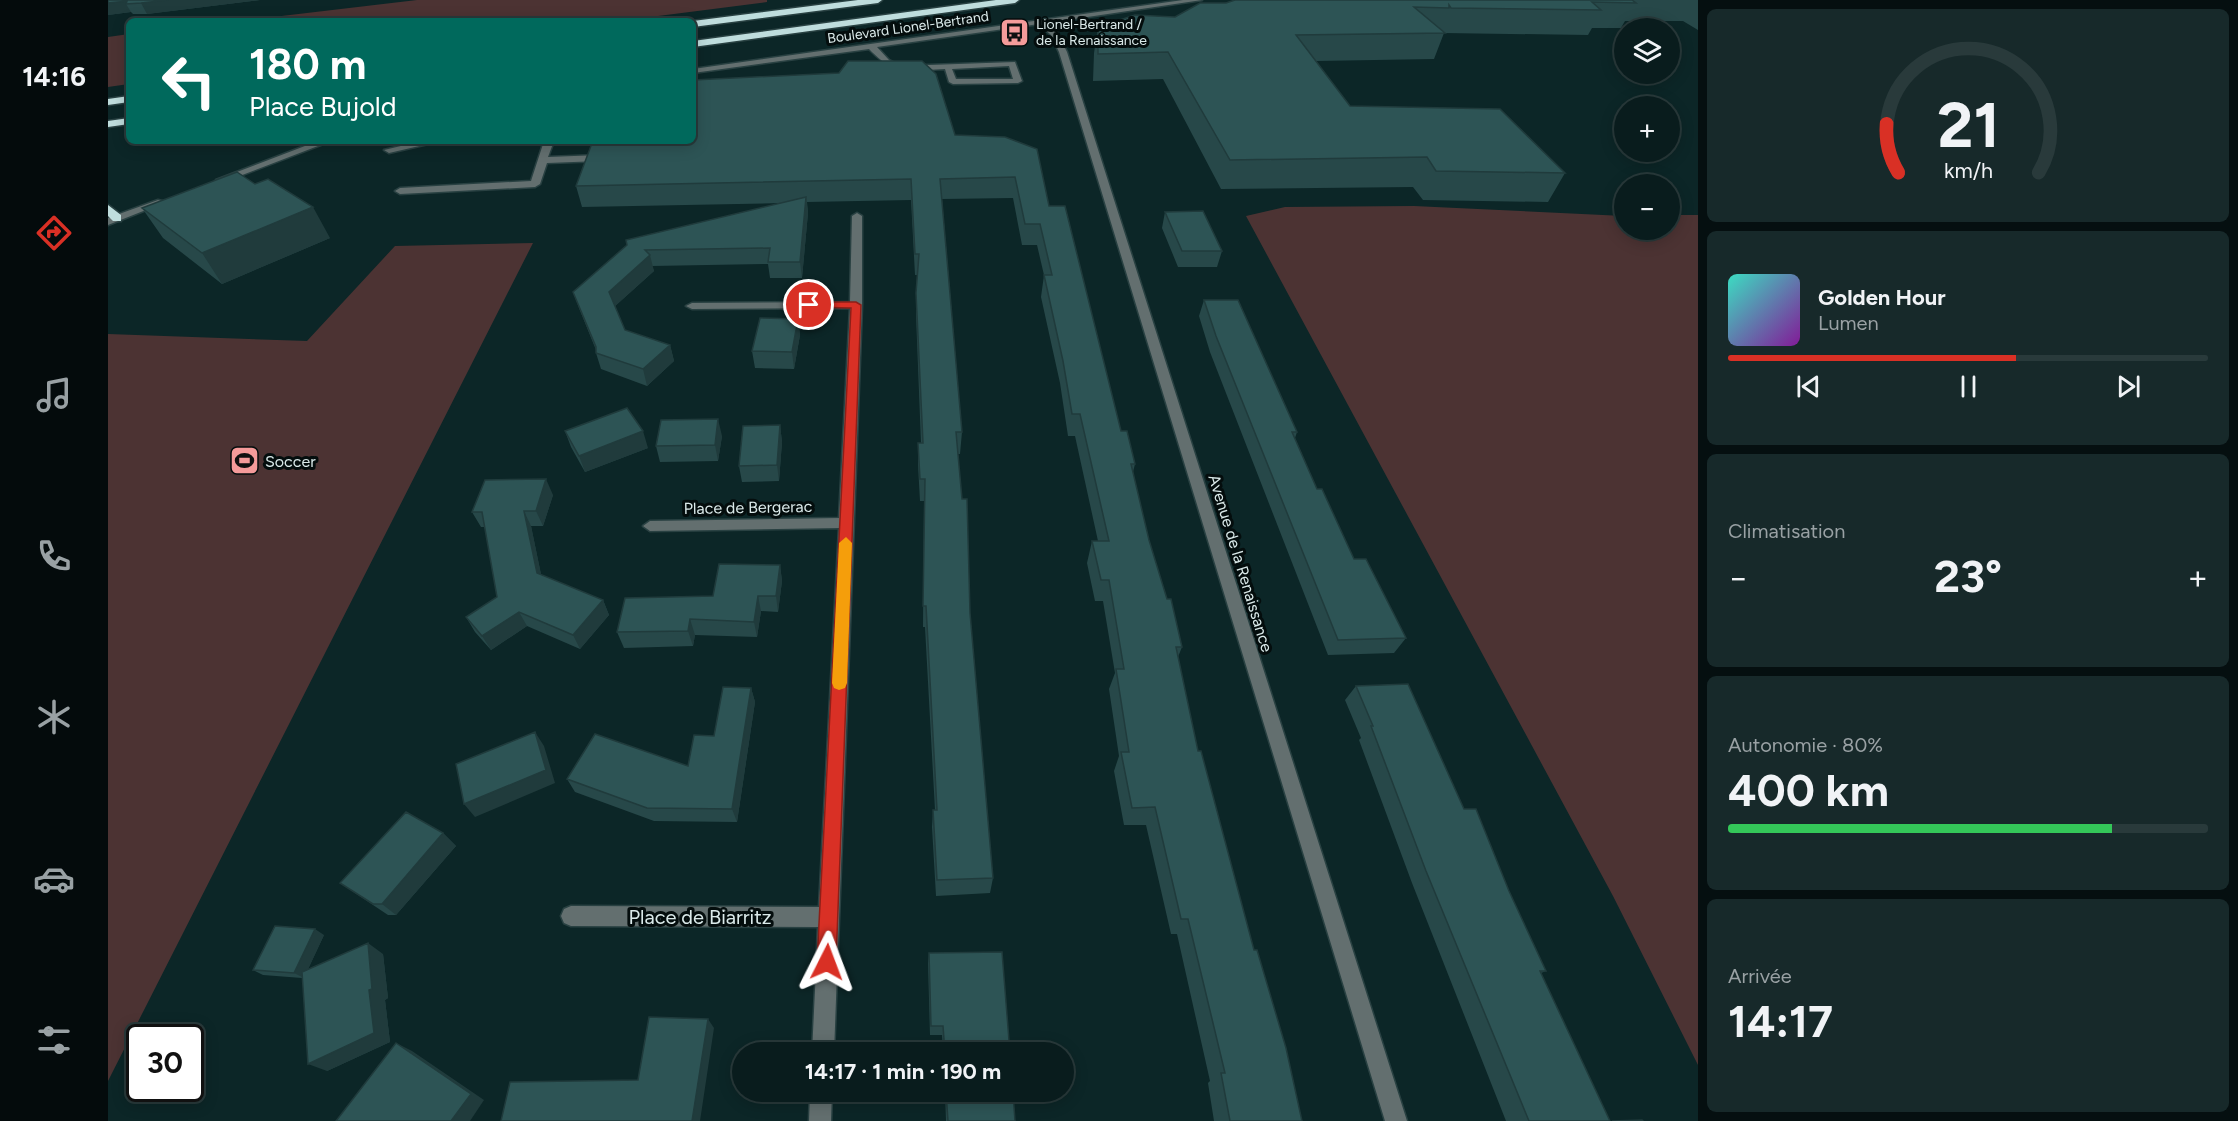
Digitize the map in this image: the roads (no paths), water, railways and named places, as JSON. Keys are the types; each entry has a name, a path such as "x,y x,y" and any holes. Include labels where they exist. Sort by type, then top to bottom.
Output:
{"highway":[{"path":"696,24 878,0"},
{"path":"696,44 1015,0"},
{"path":"108,102 126,99"},
{"path":"108,124 126,121"},
{"path":"108,209 113,220"}],"street":[{"name":"Boulevard Lionel-Bertrand","path":"696,72 1198,0"},
{"name":"Avenue de la Renaissance","path":"1041,22 1058,39 1396,1121"},
{"path":"871,46 886,62 894,66 948,67 957,64 1012,64 1018,81 953,82 948,67"},
{"path":"206,185 318,144"},
{"path":"389,150 420,144"},
{"path":"400,191 535,184 548,144"},
{"path":"543,160 600,158"},
{"path":"113,220 173,198"},
{"path":"823,1042 856,305 857,216"},
{"path":"692,306 856,305"},
{"name":"Place de Bergerac","path":"650,526 846,523"},
{"name":"Place de Biarritz","path":"572,916 829,917"},
{"path":"820,1121 821,1102"}],"place":[{"name":"Lionel-Bertrand / de la Renaissance","path":"1015,32"},
{"name":"Soccer","path":"244,461"}]}
